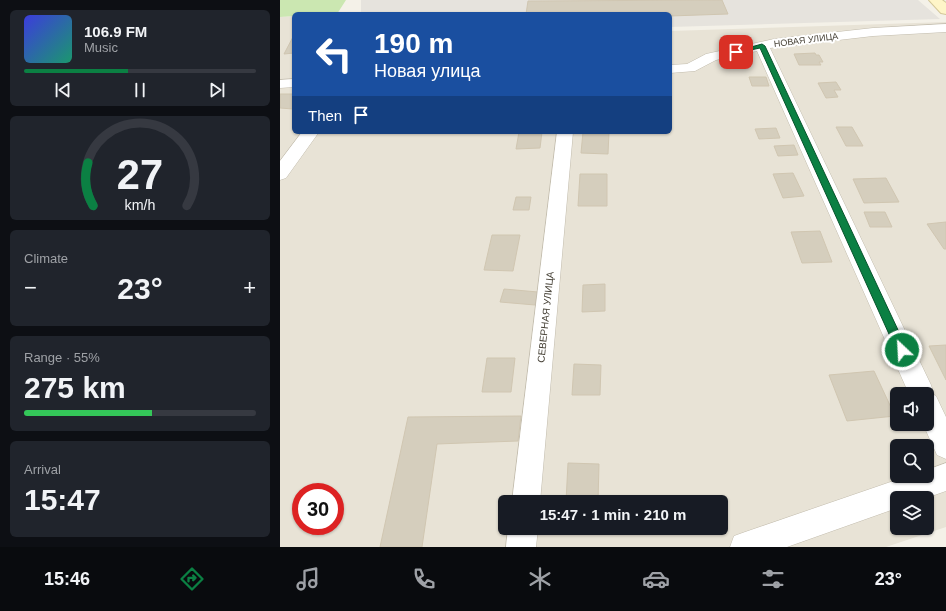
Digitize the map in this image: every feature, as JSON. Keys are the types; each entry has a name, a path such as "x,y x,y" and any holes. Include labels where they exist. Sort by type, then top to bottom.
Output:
{"main road":[{"path":"935,0 946,10"}],"street":[{"name":"НОВАЯ УЛИЦА","path":"672,69 690,68 711,57 774,43 873,32 946,28"},
{"path":"762,46 919,387"},
{"path":"280,84 292,83"},
{"path":"280,174 309,134"},
{"name":"СЕВЕРНАЯ УЛИЦА","path":"527,495 564,134"},
{"path":"934,420 946,446"},
{"path":"745,547 946,477"},
{"path":"521,547 522,535"}],"shaded area":[{"path":"361,0 918,0 940,19 672,27 672,12 361,12"},
{"path":"292,16 292,134 672,134 672,31 946,22 946,527 934,531 934,491 890,491 890,535 922,535 886,547 280,547 280,17"}],"green space":[{"path":"280,0 346,0 338,12 292,12 292,16 280,17"}],"building":[{"path":"722,0 728,14 672,16 672,12 526,12 528,1"},
{"path":"292,39 292,53 284,54"},
{"path":"815,53 816,55 819,55 823,62 819,62 821,65 799,65 794,54"},
{"path":"749,77 766,77 769,86 752,86"},
{"path":"836,82 841,90 834,90 838,97 826,98 818,83"},
{"path":"280,94 292,94 292,109 280,108"},
{"path":"836,127 852,127 863,146 846,146"},
{"path":"776,128 780,138 759,139 755,129"},
{"path":"519,134 542,134 540,148 516,149"},
{"path":"583,134 609,134 608,154 581,153"},
{"path":"794,145 798,155 778,156 774,146"},
{"path":"793,173 804,196 783,198 773,174"},
{"path":"580,174 607,174 607,206 578,206"},
{"path":"886,178 899,202 864,203 853,179"},
{"path":"516,197 531,197 529,210 513,210"},
{"path":"864,212 885,212 892,227 870,227"},
{"path":"946,222 946,249 944,249 927,224"},
{"path":"820,231 832,262 802,263 791,232"},
{"path":"492,235 520,235 513,271 484,270"},
{"path":"605,284 605,311 582,312 583,285"},
{"path":"504,289 538,292 535,305 500,302"},
{"path":"946,345 946,380 929,346"},
{"path":"487,358 515,358 511,392 482,392"},
{"path":"574,364 601,365 600,395 572,395"},
{"path":"874,371 890,405 890,417 847,421 829,375"},
{"path":"521,416 518,441 437,444 422,547 380,547 408,417"},
{"path":"568,463 599,464 598,495 566,495"}],"route":[{"path":"736,52 762,46 902,350"}]}
